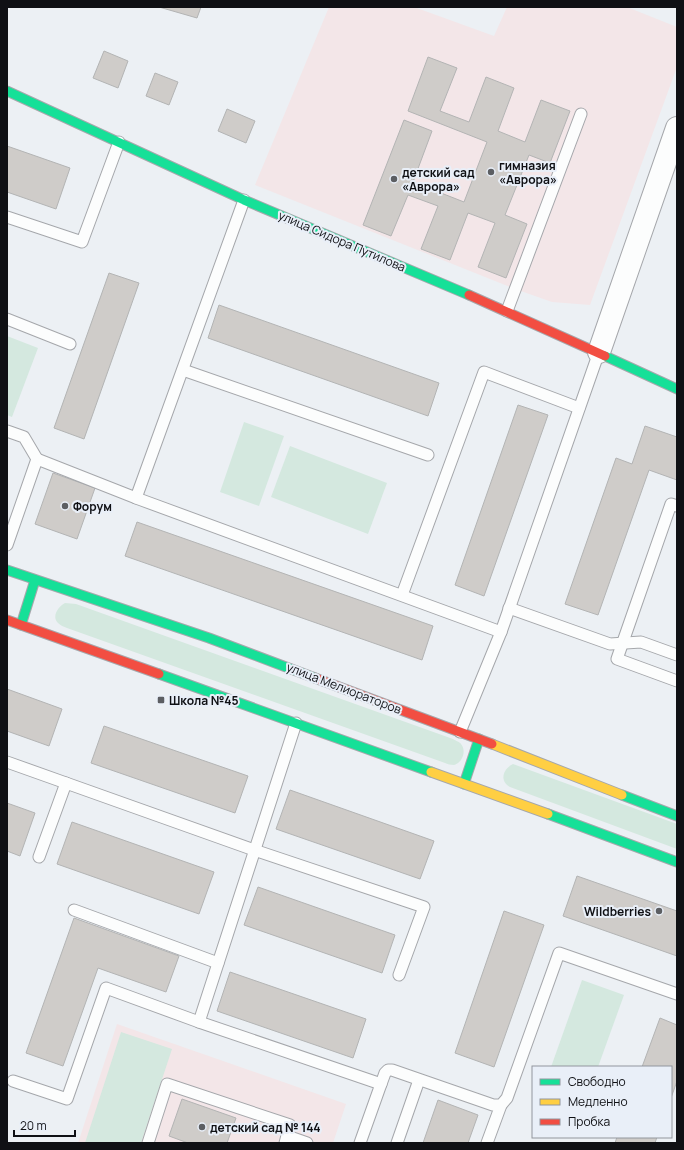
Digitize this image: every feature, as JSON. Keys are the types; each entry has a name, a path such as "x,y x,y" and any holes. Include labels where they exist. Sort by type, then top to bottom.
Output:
{"street":[{"name":"улица Сидора Путилова","path":"7,91 244,200 507,311 677,389"},
{"path":"599,352 677,128"},
{"name":"улица Мелиораторов","path":"7,570 209,638 479,739 677,816"},
{"path":"21,625 35,580"},
{"path":"7,620 296,723 677,862"},
{"path":"464,784 479,739"}],"lane":[{"path":"507,311 581,114"},
{"path":"7,217 82,242 119,142"},
{"path":"136,498 244,200"},
{"path":"7,319 70,344"},
{"path":"460,732 501,632 599,352"},
{"path":"183,370 428,455"},
{"path":"402,595 484,372 579,408"},
{"path":"7,431 24,437 37,459 136,498 501,632"},
{"path":"7,545 37,459"},
{"path":"677,506 671,504 617,659 677,680"},
{"path":"509,608 610,644 641,642 677,655"},
{"path":"199,1022 296,723"},
{"path":"7,762 254,850 424,907 400,975"},
{"path":"39,857 66,783"},
{"path":"74,910 218,963"},
{"path":"488,1143 501,1105 507,1098 559,953 677,994"},
{"path":"13,1081 67,1099 106,988 199,1022 381,1084"},
{"path":"360,1143 385,1073 388,1070 392,1070 493,1105 501,1105"},
{"path":"398,1143 420,1080"},
{"path":"148,1143 167,1084 290,1125 286,1140 307,1143"}],"shaded area":[{"path":"329,7 414,7 494,36 507,7 627,7 677,27 677,67 590,305 552,302 515,289 255,185"},
{"path":"117,1024 346,1104 333,1143 78,1143"}],"green space":[{"path":"7,336 38,348 12,417 7,415"},
{"path":"244,422 284,436 259,506 220,492"},
{"path":"290,446 387,483 368,534 271,497"},
{"path":"65,603 76,604 453,739 460,743 463,747 463,756 457,764 447,764 66,628 58,623 55,617 60,606"},
{"path":"513,764 677,824 677,849 510,787 504,782 503,778 507,769"},
{"path":"582,980 624,995 598,1066 551,1066"},
{"path":"121,1032 172,1049 141,1143 85,1143"}],"building":[{"path":"159,7 201,7 197,18"},
{"path":"104,51 128,61 118,88 93,78"},
{"path":"428,57 457,68 440,111 469,122 486,77 514,88 498,131 525,142 541,100 570,111 550,163 529,155 505,215 527,224 506,278 478,267 495,223 468,213 450,260 421,249 438,206 408,195 391,236 363,225 404,120 432,131 413,182 464,202 487,142 408,111"},
{"path":"155,73 178,82 169,105 146,96"},
{"path":"227,109 255,121 246,143 218,131"},
{"path":"7,146 70,168 56,209 7,192"},
{"path":"109,273 139,283 84,439 54,428"},
{"path":"219,305 439,383 428,416 208,338"},
{"path":"518,405 548,415 484,596 455,585"},
{"path":"645,426 677,437 677,480 649,470 598,615 565,604 616,458 632,464"},
{"name":"Форум","path":"53,473 95,488 77,539 35,524"},
{"path":"137,522 433,626 422,660 125,556"},
{"path":"7,689 62,709 49,746 7,731"},
{"path":"104,726 248,776 235,813 91,763"},
{"path":"290,790 434,841 420,879 276,829"},
{"path":"7,803 35,813 20,856 7,851"},
{"path":"72,822 214,872 199,914 57,864"},
{"path":"577,876 677,911 677,956 563,916"},
{"path":"258,887 395,935 382,973 244,925"},
{"path":"504,911 544,925 494,1067 455,1053"},
{"path":"74,918 179,956 166,992 98,968 63,1066 26,1053"},
{"path":"230,972 366,1019 353,1058 217,1011"},
{"path":"660,1018 677,1025 677,1081 672,1095 672,1066 642,1066"},
{"name":"детский сад № 144","path":"182,1099 236,1118 227,1143 188,1143 169,1136"},
{"path":"438,1100 478,1115 468,1143 423,1143"},
{"path":"617,1138 657,1138 655,1143 615,1143"}],"traffic: fast":[{"path":"7,91 244,200 469,295"},
{"path":"605,356 677,389"},
{"path":"7,570 209,638 315,678"},
{"path":"21,625 35,580"},
{"path":"159,674 431,772"},
{"path":"464,784 479,739"},
{"path":"622,795 677,816"},
{"path":"548,814 677,862"}],"traffic: slow":[{"path":"492,744 622,795"},
{"path":"431,772 548,814"}],"traffic: jam":[{"path":"469,295 605,356"},
{"path":"7,620 159,674"},
{"path":"315,678 492,744"}],"place":[{"name":"гимназия «Аврора»","path":"491,172"},
{"name":"детский сад «Аврора»","path":"394,179"},
{"name":"Форум","path":"65,506"},
{"name":"Школа №45","path":"161,700"},
{"name":"Wildberries","path":"659,911"},
{"name":"детский сад № 144","path":"202,1127"}]}
